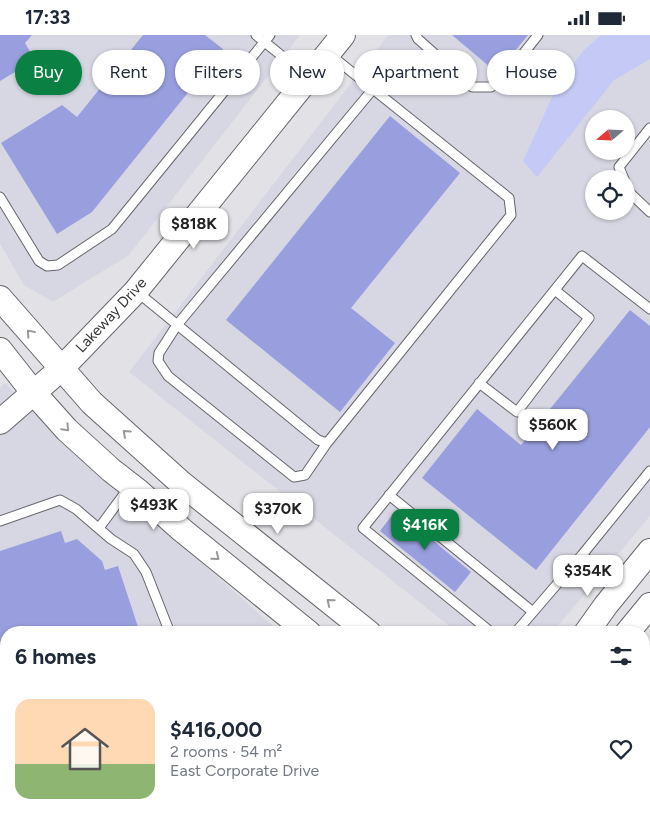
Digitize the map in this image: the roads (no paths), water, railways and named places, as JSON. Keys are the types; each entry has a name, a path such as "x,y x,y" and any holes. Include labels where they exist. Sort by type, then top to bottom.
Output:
{"street":[{"name":"Lakeway Drive","path":"330,50 342,35"},
{"name":"Lakeway Drive","path":"0,422 61,369 136,291 294,95"},
{"path":"0,298 92,403 181,483 359,626"},
{"path":"0,350 33,392 67,430 182,530 300,626"},
{"path":"591,626 650,551"},
{"path":"633,626 650,605"}],"lane":[{"path":"256,35 267,38 279,50"},
{"path":"416,35 418,39 472,87 491,87 508,73 538,35"},
{"path":"0,197 40,261 47,266 58,265 112,229 267,38"},
{"path":"344,66 354,74"},
{"path":"368,95 177,325 159,353 158,361 168,376 294,477 305,475 327,443 511,215 509,198 380,95"},
{"path":"620,170 619,167 650,128"},
{"path":"635,198 650,211"},
{"path":"483,626 363,528 582,256 650,309"},
{"path":"479,383 517,412 589,318 555,290"},
{"path":"136,291 318,440 327,443"},
{"path":"521,626 650,471"},
{"path":"99,528 130,485"},
{"path":"389,495 533,612"},
{"path":"0,521 60,500 76,509 111,539 134,554 146,572 167,626"},
{"path":"582,555 622,586"}]}
